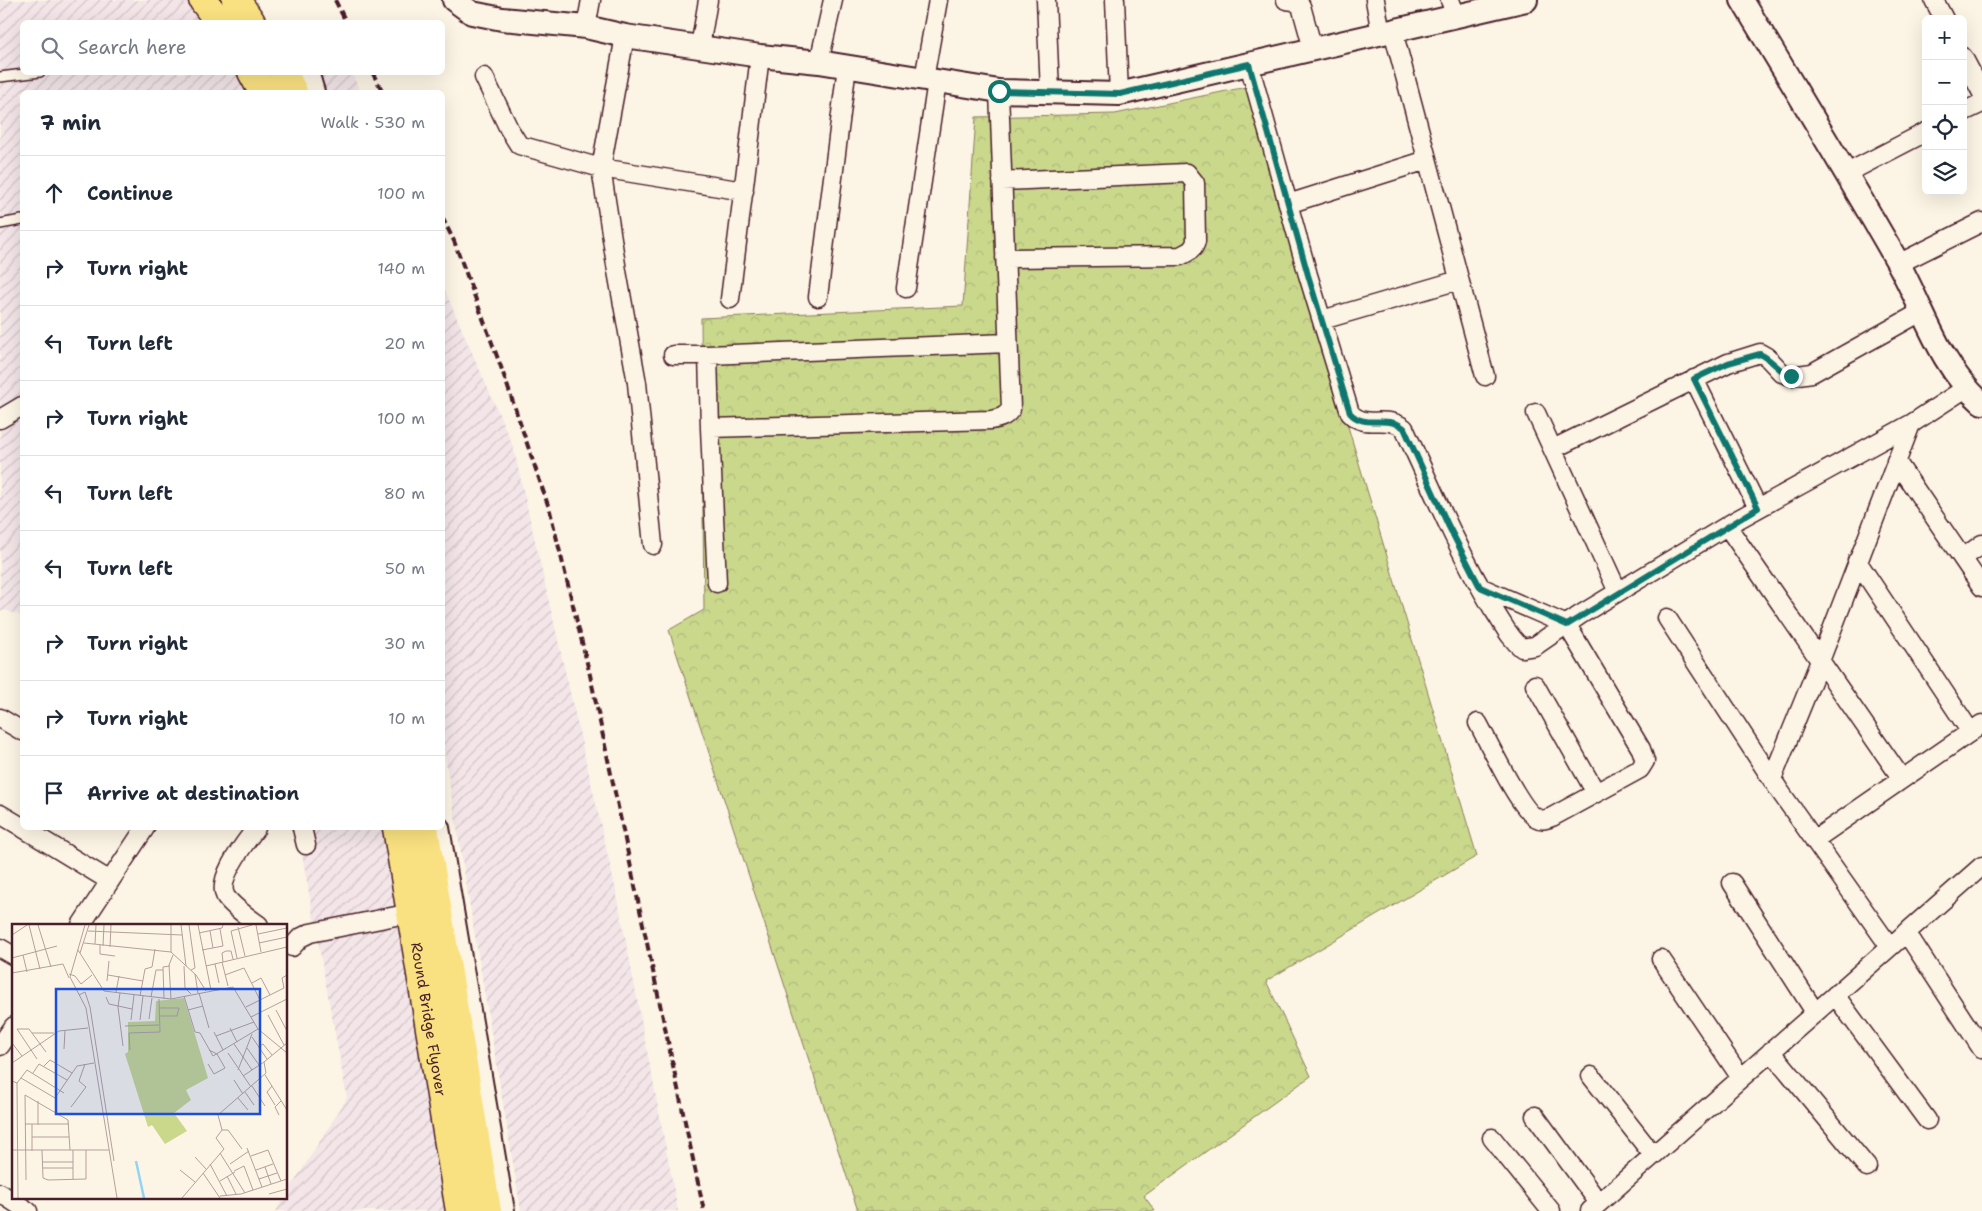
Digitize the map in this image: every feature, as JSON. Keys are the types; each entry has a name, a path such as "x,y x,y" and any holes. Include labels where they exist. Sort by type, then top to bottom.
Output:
{"main road":[{"path":"203,0 218,20"},
{"path":"236,0 250,20"},
{"path":"254,75 262,90"},
{"path":"284,75 292,90"},
{"name":"Round Bridge Flyover","path":"397,830 460,1211"},
{"name":"Round Bridge Flyover","path":"424,830 487,1211"}],"street":[{"path":"194,0 208,20"},
{"path":"454,0 472,13 502,19 586,27 625,36 760,56 847,66 999,91 1120,94 1387,32 1453,8 1515,1"},
{"path":"586,27 591,0"},
{"path":"700,47 708,0"},
{"path":"819,62 833,0"},
{"path":"906,288 938,0"},
{"path":"1046,0 1050,92"},
{"path":"1115,0 1120,94"},
{"path":"1286,0 1294,1 1301,6 1313,49"},
{"path":"1374,0 1387,32 1428,160 1486,376"},
{"path":"1249,64 1308,275 1350,413 1355,419 1365,422 1392,421 1404,428 1448,525 1480,587 1506,630 1522,648 1535,646 1618,592 1758,508 1911,424 1974,396 1942,354 1898,264 1847,173 1742,0"},
{"path":"1934,0 1942,15"},
{"path":"625,36 601,168 637,383 653,545"},
{"path":"730,299 760,56"},
{"path":"1965,60 1982,93"},
{"path":"818,297 847,66"},
{"path":"242,75 250,90"},
{"path":"308,75 312,90"},
{"path":"484,77 508,129 519,145 601,168 744,191"},
{"path":"710,428 991,420 1007,415 1011,409 999,91"},
{"path":"1967,110 1982,103"},
{"path":"1847,173 1922,134"},
{"path":"1288,204 1428,160"},
{"path":"1002,181 1187,173 1195,183 1195,246 1191,251 1180,256 1005,258"},
{"path":"1898,264 1982,222"},
{"path":"1322,320 1459,280"},
{"path":"1552,449 1728,363 1760,354 1767,357 1782,373 1791,376 1812,373 1921,312"},
{"path":"673,355 1008,343"},
{"path":"708,355 717,583"},
{"path":"1694,379 1758,508"},
{"path":"0,419 20,407"},
{"path":"1536,413 1618,592"},
{"path":"1772,779 1820,661 1911,424"},
{"path":"1896,461 1982,587"},
{"path":"1727,526 1902,779"},
{"path":"1962,558 1982,544"},
{"path":"1814,840 1976,728 1857,561"},
{"path":"1478,723 1512,786 1530,813 1542,820 1552,817 1640,769 1644,765 1645,758 1567,625 1480,587"},
{"path":"1667,618 1772,779 1890,947"},
{"path":"1535,685 1596,793"},
{"path":"0,718 20,730"},
{"path":"0,814 20,825"},
{"path":"28,830 110,881"},
{"path":"82,924 144,830"},
{"path":"255,830 234,861 226,876 223,888 226,897 258,924"},
{"path":"302,830 306,845"},
{"path":"387,830 449,1211"},
{"path":"438,830 503,1211"},
{"path":"1535,1116 1594,1207 1982,866"},
{"path":"1732,883 1816,1012"},
{"path":"288,949 300,938 310,933 401,915"},
{"path":"1906,932 1982,1049"},
{"path":"0,948 12,955"},
{"path":"1661,959 1741,1078"},
{"path":"1835,995 1927,1120"},
{"path":"0,1046 12,1029"},
{"path":"1772,1051 1867,1167"},
{"path":"1591,1076 1653,1155"},
{"path":"1492,1138 1551,1211"},
{"path":"0,1193 28,1211"}],"lane":[{"path":"0,77 20,74"},
{"path":"0,224 20,220"}],"shaded area":[{"path":"0,0 206,0 218,20 20,20 20,75 250,75 260,90 20,90 20,615 5,610 0,612"},
{"path":"320,75 353,75 359,90 325,90"},
{"path":"445,291 513,446 617,895 678,1211 521,1211 445,757"},
{"path":"297,830 384,830 446,1211 276,1211 284,1198 288,1198 288,1192 347,1098"}],"green space":[{"path":"1246,87 1477,856 1266,981 1311,1076 1144,1196 1155,1211 858,1211 669,630 704,610 701,318 963,306 976,117 1115,114"}],"railway":[{"path":"335,0 345,20"},
{"path":"374,75 382,90"},
{"path":"445,223 454,241 501,367 550,511 590,675 704,1211"}],"route":[{"path":"999,91 1120,94 1249,64 1308,275 1350,413 1355,419 1365,422 1392,421 1404,428 1448,525 1480,587 1567,625 1580,615 1735,520 1758,508 1694,379 1728,363 1755,354 1767,357 1782,373 1791,376"}]}
